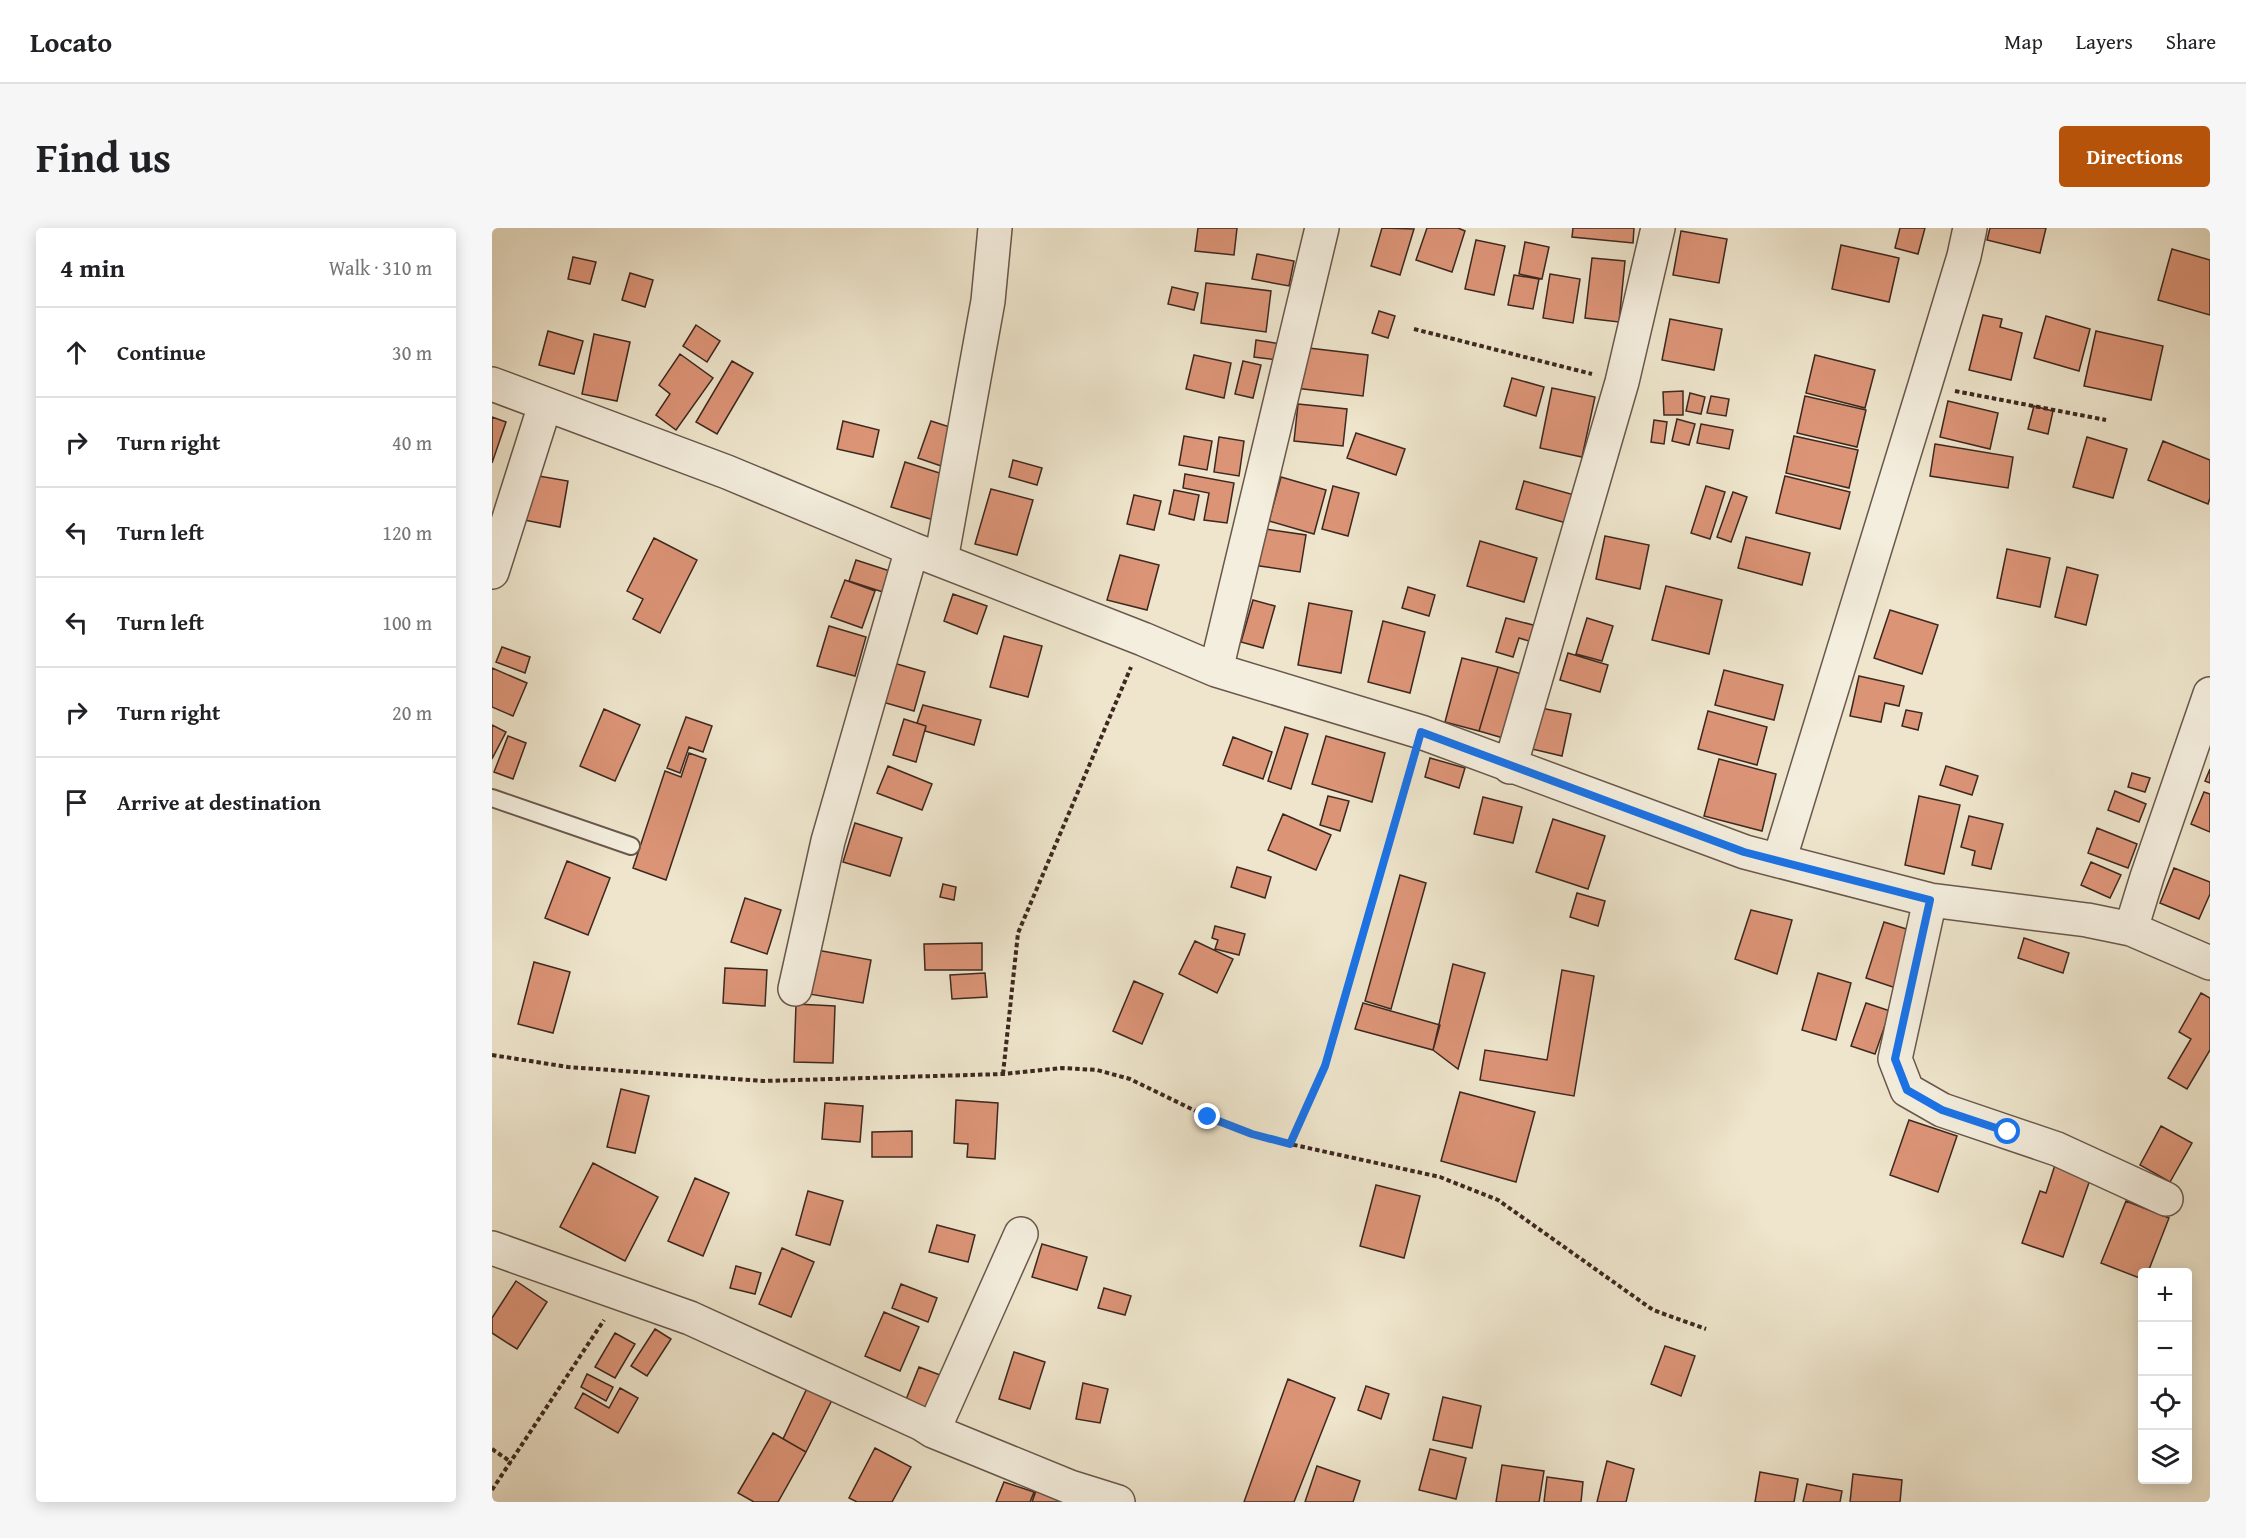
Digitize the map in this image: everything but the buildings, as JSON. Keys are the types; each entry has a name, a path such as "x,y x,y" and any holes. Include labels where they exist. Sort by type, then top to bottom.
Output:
{"street":[{"path":"795,989 828,841 927,554 988,301 995,228"},
{"path":"1216,670 1322,228"},
{"path":"1510,767 1622,382 1658,228"},
{"path":"1779,861 1964,256 1970,228"},
{"path":"492,384 727,472 1216,670 1421,732 1510,767 1744,852 1930,900 2087,920 2131,929 2210,963"},
{"path":"492,572 545,405"},
{"path":"2131,929 2146,877 2210,694"},
{"path":"1930,900 1895,1059 1907,1090 1942,1110 2057,1149 2166,1199"},
{"path":"933,1431 1021,1234"},
{"path":"492,1248 690,1318 933,1431 1070,1487 1118,1502"}],"lane":[{"path":"492,798 631,846"}],"path":[{"path":"1414,329 1622,382"},
{"path":"1925,385 2106,420"},
{"path":"1003,1074 1018,933 1143,639"},
{"path":"1290,1144 1325,1066 1421,732"},
{"path":"492,1055 568,1067 763,1081 1003,1074 1062,1068 1096,1070 1130,1079 1208,1117 1241,1130 1290,1144 1440,1177 1498,1200 1653,1310 1706,1329"},
{"path":"492,1490 622,1293"},
{"path":"492,1449 511,1462"}],"route":[{"path":"1208,1117 1252,1134 1290,1144 1325,1066 1421,732 1510,767 1744,852 1930,900 1895,1059 1907,1090 1942,1110 2008,1132"}]}
